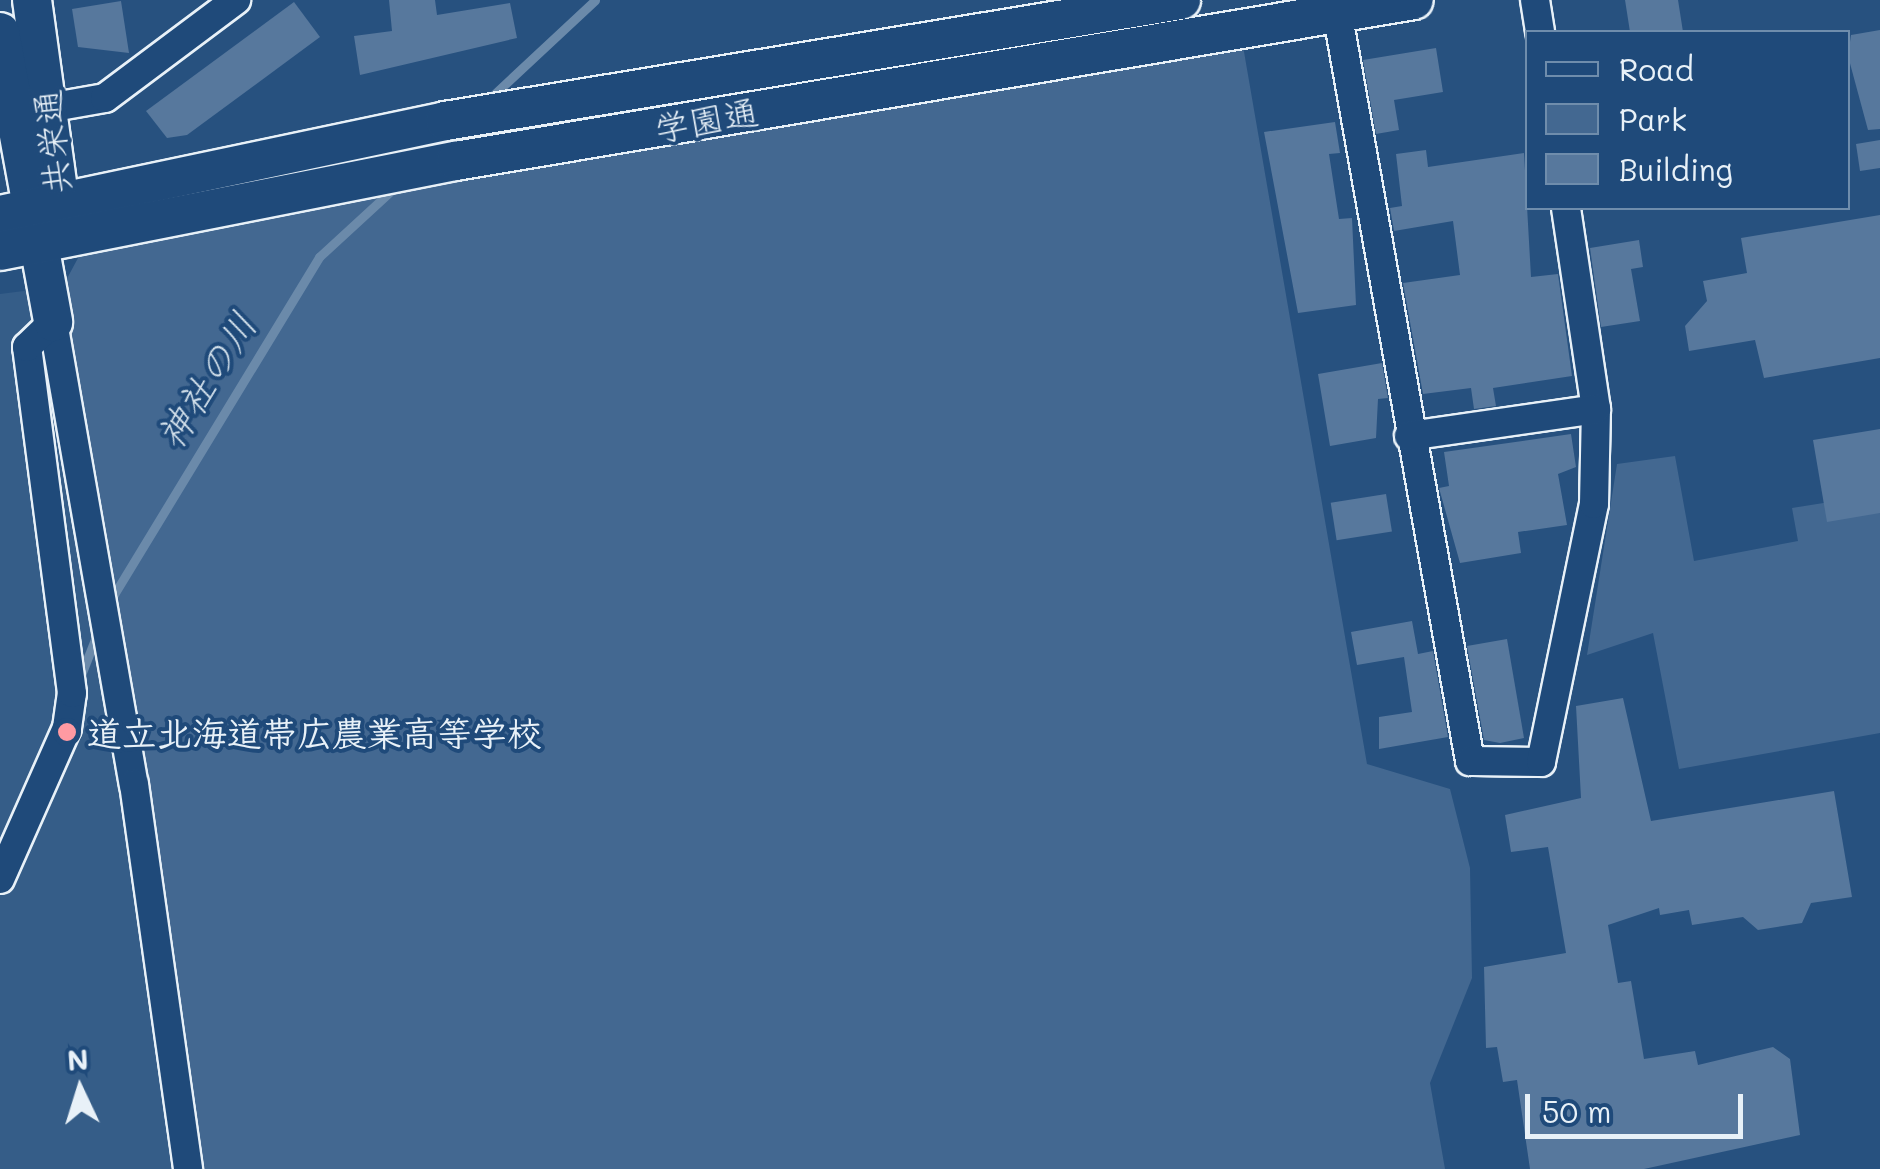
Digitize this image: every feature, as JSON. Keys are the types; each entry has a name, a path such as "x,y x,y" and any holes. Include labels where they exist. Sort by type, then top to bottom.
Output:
{"street":[{"name":"共栄通","path":"32,0 30,210 45,244 53,322"},
{"name":"学園通","path":"30,210 445,122 1181,0"},
{"name":"学園通","path":"0,250 456,161 1336,6 1414,0"},
{"path":"1535,0 1540,30"},
{"path":"32,111 106,98 220,5"},
{"path":"1336,6 1409,436 1470,762 1541,762 1594,504 1596,409 1566,210"},
{"name":"共栄通","path":"0,32 32,111"},
{"path":"0,879 67,728 72,694 27,347 53,322"},
{"path":"53,322 134,784 188,1169"},
{"path":"1409,436 1596,409"}],"shaded area":[{"name":"道立北海道帯広農業高等学校","path":"63,286 205,1169 0,1169 0,294"}],"green space":[{"path":"1243,46 1367,764 1450,789 1470,868 1472,978 1430,1083 1445,1169 204,1169 63,286 85,245"},
{"path":"1675,456 1694,561 1798,541 1792,508 1880,494 1880,733 1679,769 1653,633 1587,655 1617,464"}],"building":[{"path":"389,0 435,0 437,15 510,3 517,38 360,75 354,36 392,31"},
{"path":"1625,0 1678,0 1683,30 1630,30"},
{"path":"121,1 129,53 78,47 72,9"},
{"path":"294,2 320,37 187,135 167,138 146,111"},
{"path":"1880,30 1880,129 1868,130 1850,63 1851,35"},
{"path":"1436,48 1443,92 1394,100 1399,130 1376,134 1363,60"},
{"path":"1335,122 1340,153 1329,154 1339,219 1352,218 1356,305 1298,313 1264,132"},
{"path":"1880,140 1880,168 1860,171 1856,144"},
{"path":"1426,150 1428,167 1524,153 1531,277 1558,274 1572,376 1493,388 1496,406 1474,409 1471,388 1423,394 1403,283 1460,275 1453,221 1394,231 1390,208 1402,206 1396,154"},
{"path":"1880,215 1880,358 1764,378 1755,340 1689,351 1685,326 1707,301 1703,281 1747,273 1741,238"},
{"path":"1639,240 1643,267 1631,269 1640,321 1601,327 1590,248"},
{"path":"1382,363 1388,398 1378,399 1376,438 1330,446 1318,374"},
{"path":"1880,429 1880,513 1827,522 1813,440"},
{"path":"1571,434 1576,467 1558,474 1567,525 1518,532 1521,553 1460,563 1439,488 1449,486 1444,452"},
{"path":"1386,494 1392,532 1337,540 1331,503"},
{"path":"1412,621 1418,654 1433,651 1448,737 1379,749 1379,717 1412,712 1404,657 1357,665 1351,632"},
{"path":"1507,639 1524,738 1500,743 1484,740 1467,646"},
{"path":"1623,698 1651,821 1834,791 1852,897 1811,903 1802,923 1758,930 1743,917 1692,925 1689,910 1660,915 1659,908 1608,925 1618,983 1631,981 1644,1059 1695,1051 1698,1065 1773,1047 1790,1059 1800,1135 1644,1169 1530,1169 1517,1080 1503,1082 1497,1047 1486,1048 1484,967 1566,953 1548,847 1511,852 1505,815 1581,798 1576,706"}],"waterway":[{"name":"神社の川","path":"489,99 595,0"},
{"name":"神社の川","path":"110,601 319,257 394,188"},
{"name":"神社の川","path":"79,680 99,629"}],"place":[{"name":"道立北海道帯広農業高等学校","path":"67,732"}]}
